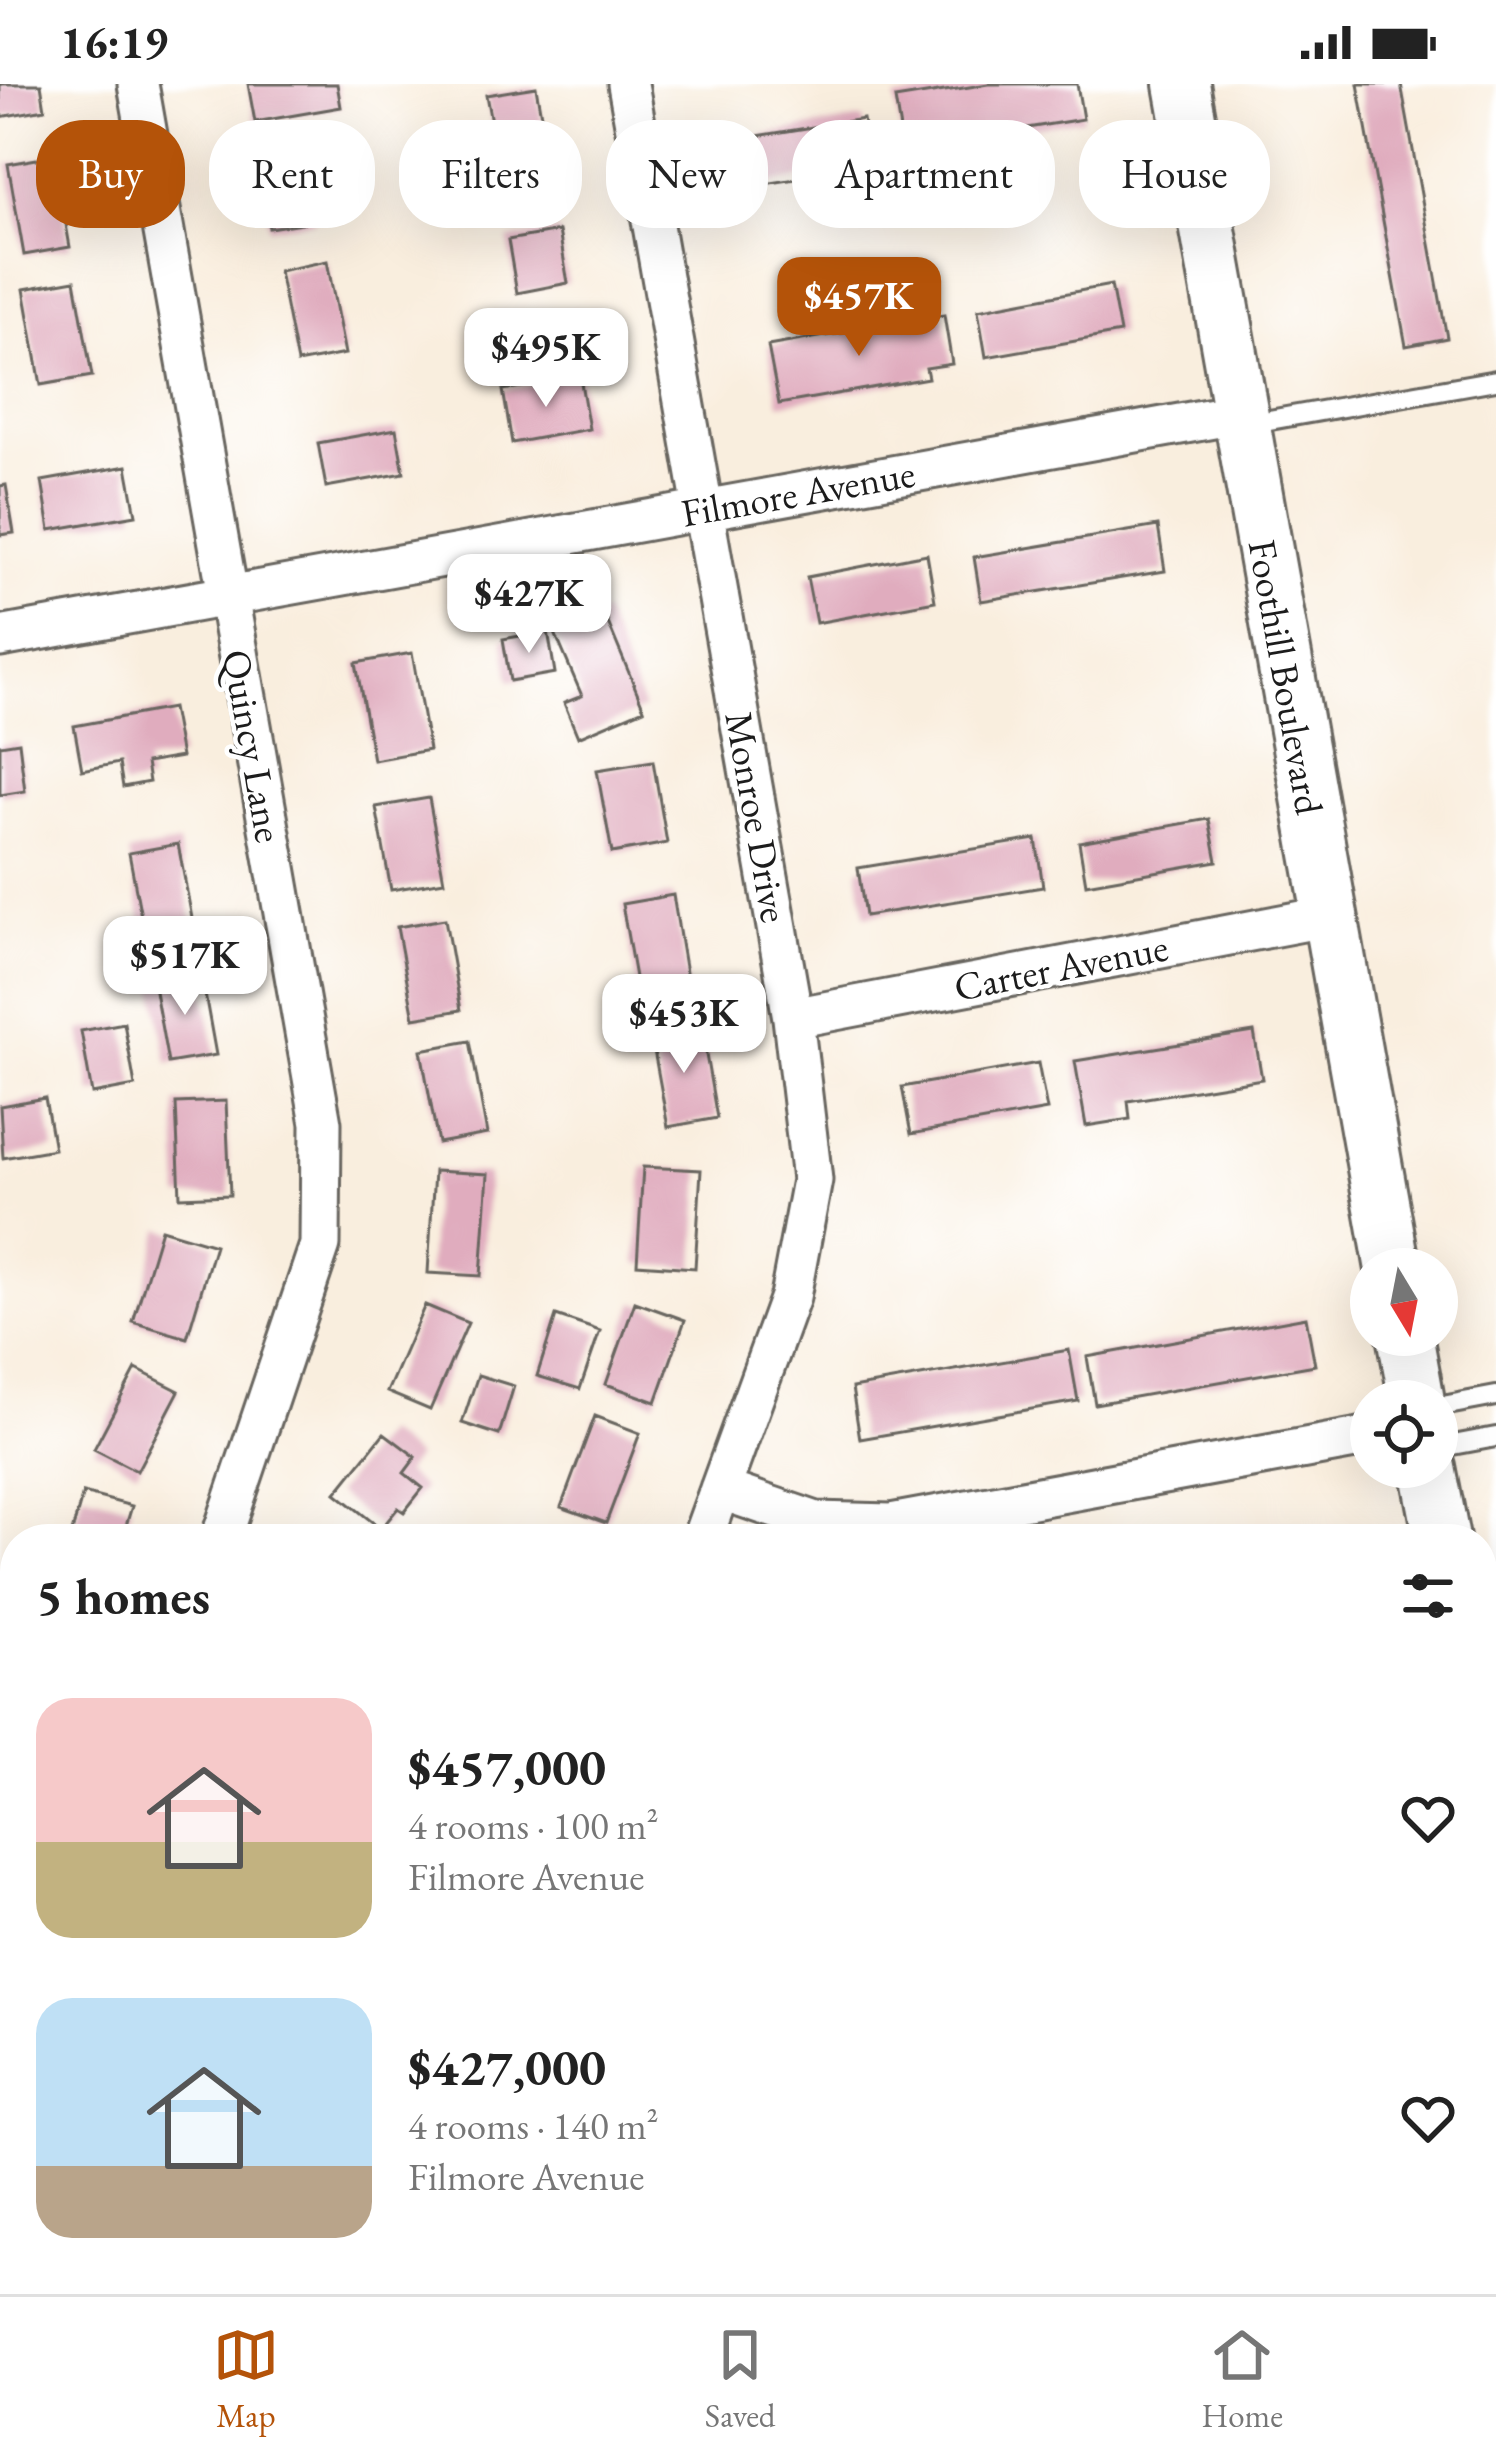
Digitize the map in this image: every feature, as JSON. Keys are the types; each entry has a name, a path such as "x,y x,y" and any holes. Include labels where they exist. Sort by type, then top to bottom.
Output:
{"main road":[{"name":"Foothill Boulevard","path":"1182,84 1389,1248"},
{"path":"1432,1488 1439,1524"}],"street":[{"name":"Quincy Lane","path":"137,84 321,1123 320,1245 226,1524"},
{"name":"Monroe Drive","path":"628,84 793,1018 812,1180 790,1297 707,1524"},
{"name":"Filmore Avenue","path":"0,637 1242,419"},
{"name":"Carter Avenue","path":"793,1018 1329,916"},
{"path":"720,1489 816,1522 891,1524 1350,1440"}],"lane":[{"path":"1242,419 1496,380"},
{"path":"1458,1403 1496,1396"},
{"path":"1458,1444 1496,1437"}],"building":[{"path":"0,84 41,84 45,109 0,117"},
{"path":"248,84 337,84 341,107 255,120"},
{"path":"988,84 1077,84 1083,119 1055,124 898,120 895,99"},
{"path":"1358,84 1401,84 1447,338 1406,346"},
{"path":"536,87 542,120 491,120 486,95"},
{"path":"792,130 792,180 768,184 768,134"},
{"path":"36,159 36,228 67,228 70,247 24,255 8,164"},
{"path":"559,231 568,283 517,293 508,240"},
{"path":"327,261 345,354 297,363 279,271"},
{"path":"75,280 92,376 41,385 24,289"},
{"path":"1111,285 1120,333 986,357 978,310"},
{"path":"944,315 952,364 926,368 928,378 779,404 768,346"},
{"path":"580,377 589,429 512,443 503,390"},
{"path":"396,429 404,473 326,487 318,443"},
{"path":"127,466 136,515 50,530 42,481"},
{"path":"6,485 14,533 0,535 0,486"},
{"path":"1158,526 1165,571 981,601 974,557"},
{"path":"927,554 935,601 816,623 807,577"},
{"path":"604,613 644,709 578,737 564,703 582,696 555,633"},
{"path":"548,631 555,673 510,681 503,639"},
{"path":"412,653 429,750 373,760 356,663"},
{"path":"172,708 181,757 146,763 149,782 123,787 119,763 82,770 74,726"},
{"path":"19,742 25,791 0,795 0,745"},
{"path":"653,761 667,843 612,853 597,770"},
{"path":"429,798 444,881 391,890 376,807"},
{"path":"1209,819 1217,861 1086,884 1079,842"},
{"path":"1036,839 1043,887 865,916 858,868"},
{"path":"178,844 195,934 146,943 129,853"},
{"path":"673,895 689,991 639,1000 622,904"},
{"path":"445,919 461,1010 414,1018 397,927"},
{"path":"201,972 216,1055 168,1063 153,980"},
{"path":"124,1023 135,1086 92,1094 81,1031"},
{"path":"701,1026 717,1118 668,1127 651,1034"},
{"path":"1254,1032 1262,1079 1128,1101 1130,1119 1086,1126 1075,1061"},
{"path":"470,1041 487,1134 438,1143 421,1050"},
{"path":"1038,1063 1047,1110 911,1134 902,1087"},
{"path":"45,1098 54,1149 3,1158 0,1106"},
{"path":"226,1101 230,1195 180,1197 176,1103"},
{"path":"643,1167 701,1170 695,1268 637,1264"},
{"path":"434,1171 488,1174 481,1276 428,1273"},
{"path":"161,1229 215,1245 187,1338 133,1322"},
{"path":"635,1302 685,1320 656,1402 606,1384"},
{"path":"425,1305 468,1323 430,1410 387,1392"},
{"path":"556,1316 600,1331 580,1389 537,1376"},
{"path":"1306,1317 1315,1365 1095,1404 1087,1357"},
{"path":"1069,1350 1078,1401 860,1439 852,1388"},
{"path":"136,1369 179,1391 137,1471 94,1449"},
{"path":"478,1375 514,1386 499,1435 462,1423"},
{"path":"595,1416 640,1433 606,1523 561,1507"},
{"path":"384,1433 416,1457 404,1473 423,1488 404,1512 398,1508 385,1524 375,1524 336,1493"},
{"path":"83,1493 132,1506 127,1524 74,1524"}]}
